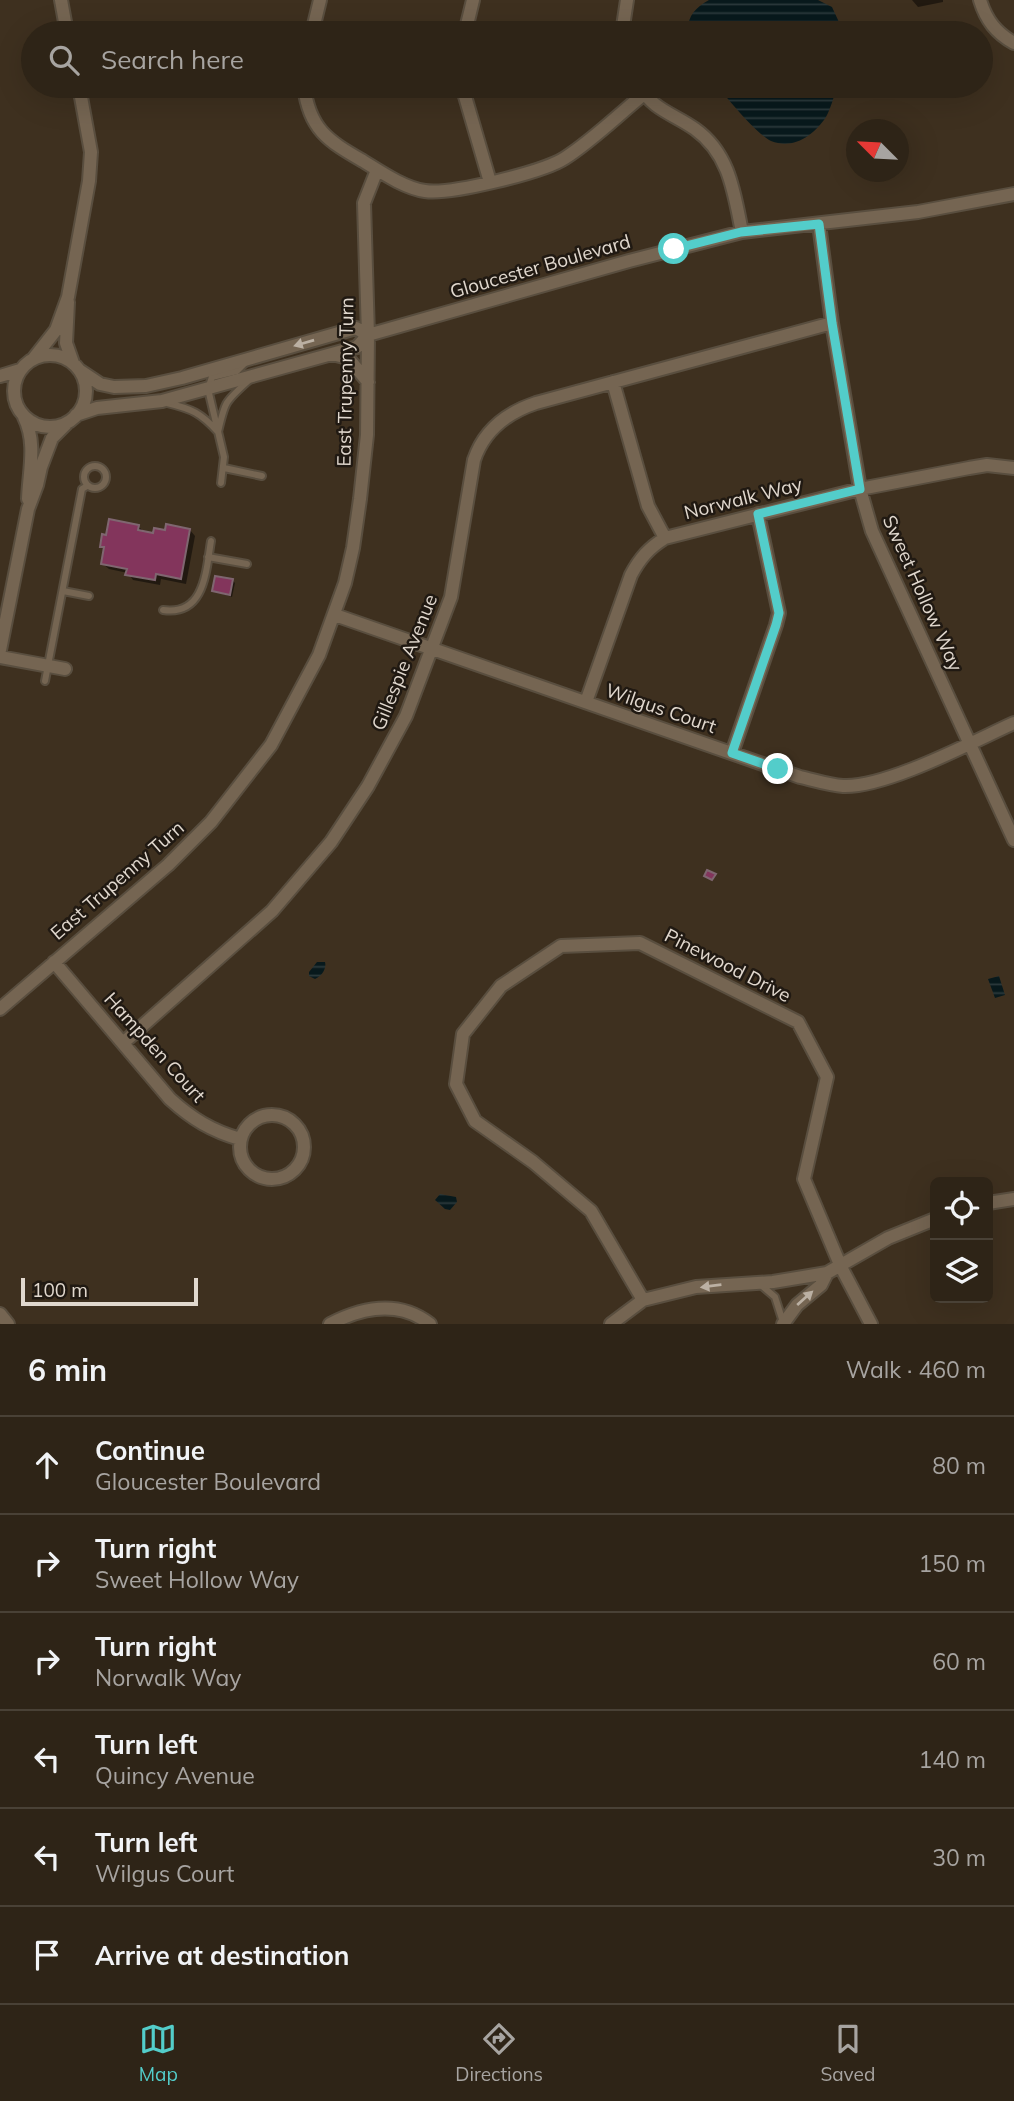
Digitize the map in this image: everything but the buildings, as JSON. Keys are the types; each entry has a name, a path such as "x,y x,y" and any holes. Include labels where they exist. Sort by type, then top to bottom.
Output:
{"street":[{"path":"61,0 65,21"},
{"path":"315,21 320,0"},
{"path":"468,21 473,0"},
{"path":"624,21 627,0"},
{"path":"979,0 990,21"},
{"path":"993,26 1014,43"},
{"path":"34,358 56,330 68,297 89,181 91,152 81,98"},
{"path":"306,98 309,111 323,135 332,144 412,188 424,191 456,191 563,159 633,98"},
{"path":"466,98 490,182"},
{"path":"650,98 665,113 694,129 721,156 731,180 741,232"},
{"name":"East Trupenny Turn","path":"0,1009 188,846 237,791 271,745 302,692 335,615 358,519 367,435 368,335 364,203 377,170"},
{"name":"Gloucester Boulevard","path":"72,419 97,408 162,401 208,389 358,347 368,335 741,232 918,212 1014,194"},
{"name":"Sweet Hollow Way","path":"819,224 832,323 860,489 872,531 1014,841"},
{"path":"0,650 28,509 52,438 72,419 83,405 86,396 84,378 66,343 68,297"},
{"name":"Gillespie Avenue","path":"122,1043 255,928 310,868 349,816 383,760 406,716 451,597 474,460 482,441 497,424 518,409 832,323"},
{"name":"Gloucester Boulevard","path":"76,367 103,385 146,386 356,328 368,335"},
{"path":"332,354 348,358 368,382"},
{"path":"28,509 32,455 30,428 20,411 7,373 34,358 54,355 76,367"},
{"path":"613,382 648,506 665,538"},
{"path":"0,397 39,426 50,427 72,419"},
{"name":"Norwalk Way","path":"586,702 631,575 640,558 665,538 860,489 987,465 1014,468"},
{"path":"732,753 779,613 758,514"},
{"name":"Wilgus Court","path":"335,615 808,779 850,785 872,782 902,773 1014,723"},
{"path":"0,657 65,669"},
{"name":"Pinewood Drive","path":"643,1300 592,1211 533,1162 475,1121 456,1084 463,1034 501,986 561,946 640,943 798,1022 827,1077 804,1179 841,1267 871,1324"},
{"name":"Hampden Court","path":"54,962 170,1099 210,1129 240,1139"},
{"path":"268,1115 278,1115 299,1130 304,1145 302,1161 295,1171 284,1178 261,1178 253,1174 243,1162 240,1139 252,1121 268,1115"},
{"path":"993,1202 1014,1199"},
{"path":"611,1324 643,1300 696,1287 758,1283 827,1273 888,1238 930,1221"},
{"path":"783,1324 797,1305 821,1285 827,1273"},
{"path":"330,1324 359,1311 380,1308 405,1311 430,1324"},
{"path":"0,1314 8,1324"}],"lane":[{"path":"221,482 224,457 208,389 212,377 237,370 249,359"},
{"path":"218,432 221,412 229,397 254,376"},
{"path":"162,401 201,414 218,432"},
{"path":"224,468 262,476"},
{"path":"45,681 82,489 87,486"},
{"path":"163,610 180,610 195,599 205,577 211,541"},
{"path":"208,557 247,564"},
{"path":"62,591 89,596"},
{"path":"758,1283 775,1297 783,1324"}],"shaded area":[{"path":"709,0 818,0 832,7 838,21 689,21 700,6"},
{"path":"833,98 821,124 803,139 788,144 771,141 758,132 728,99"},
{"path":"317,962 325,962 325,967 315,979 309,976 309,972"},
{"path":"999,976 1005,995 995,998 988,979"},
{"path":"440,1194 456,1197 457,1202 450,1210 435,1200"}],"route":[{"path":"674,249 741,232 819,224 832,323 860,489 758,514 779,613 732,753 778,769"}]}
